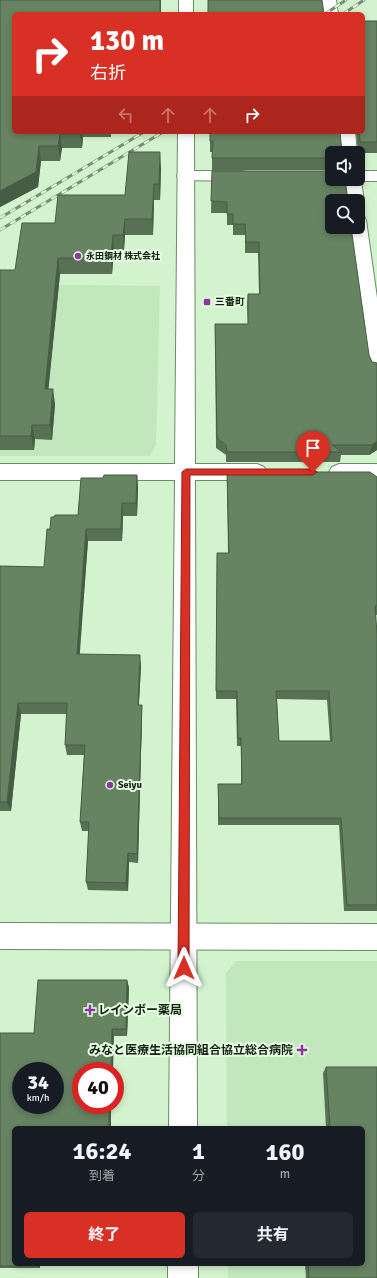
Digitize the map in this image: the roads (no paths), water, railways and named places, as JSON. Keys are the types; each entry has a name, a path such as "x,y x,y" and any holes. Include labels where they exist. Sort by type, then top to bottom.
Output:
{"street":[{"path":"186,0 186,12"},
{"path":"330,0 331,12"},
{"path":"183,1126 186,134"},
{"path":"347,134 348,146"},
{"path":"186,176 255,176"},
{"path":"365,176 377,176"},
{"path":"360,234 377,366"},
{"path":"0,472 273,472"},
{"path":"321,472 377,472"},
{"path":"0,936 377,937"},
{"path":"183,1266 183,1278"}],"railway":[{"path":"328,12 346,0"},
{"path":"346,12 364,0"},
{"path":"0,218 141,134"},
{"path":"0,230 160,134"}],"place":[{"name":"永田鋼材 株式会社","path":"78,256"},
{"name":"三番町","path":"207,302"},
{"name":"Seiyu","path":"110,785"},
{"name":"レインボー薬局","path":"90,1010"},
{"name":"みなと医療生活協同組合協立総合病院","path":"302,1050"}]}
